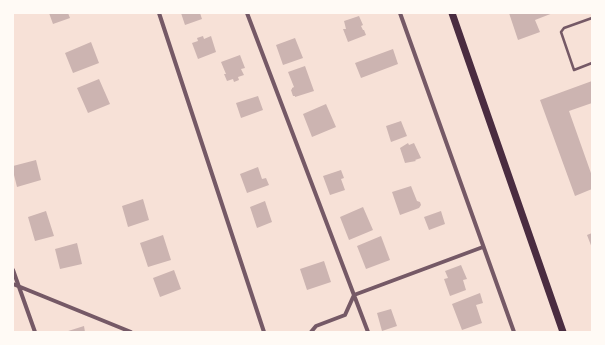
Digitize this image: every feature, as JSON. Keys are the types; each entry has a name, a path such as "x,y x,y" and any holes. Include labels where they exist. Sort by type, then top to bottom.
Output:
{"main road":[{"path":"452,13 563,332"}],"street":[{"path":"159,13 264,332"},
{"path":"247,13 368,332"},
{"path":"400,13 514,332"},
{"path":"311,332 316,326 345,315 354,295 483,247"},
{"path":"13,270 35,332"},
{"path":"13,284 131,332"}],"lane":[{"path":"592,18 564,28 561,32 574,70 592,64"}],"building":[{"path":"49,13 68,13 70,18 53,24"},
{"path":"181,13 200,13 202,19 185,25"},
{"path":"509,13 553,13 535,20 540,32 518,40"},
{"path":"359,16 363,25 361,26 366,35 348,42 343,29 346,29 344,21"},
{"path":"203,36 204,39 211,36 216,52 198,59 192,43 198,41 197,38"},
{"path":"295,38 303,58 283,65 276,45"},
{"path":"91,42 99,63 73,73 65,53"},
{"path":"393,49 398,64 361,78 355,63"},
{"path":"240,55 245,68 241,69 244,75 238,77 239,80 234,82 233,79 227,81 221,62"},
{"path":"305,66 314,91 295,97 293,96 291,90 294,87 288,72"},
{"path":"99,79 110,104 88,113 77,88"},
{"path":"592,81 592,103 569,111 592,176 592,189 575,196 540,100"},
{"path":"258,96 263,110 241,118 236,103"},
{"path":"326,104 336,127 312,137 303,114"},
{"path":"401,121 407,136 391,142 386,126"},
{"path":"408,143 409,145 414,143 421,158 415,160 416,161 405,163 400,148"},
{"path":"36,160 41,180 17,187 13,166"},
{"path":"258,167 262,179 266,178 269,185 247,193 240,174"},
{"path":"341,170 344,178 341,179 345,190 330,195 323,176"},
{"path":"411,186 417,201 420,202 421,205 419,208 400,215 392,192"},
{"path":"143,199 149,220 128,227 122,206"},
{"path":"265,201 272,222 257,228 250,207"},
{"path":"363,207 373,230 349,240 340,217"},
{"path":"46,211 54,236 35,241 28,217"},
{"path":"441,211 445,224 429,230 424,217"},
{"path":"592,233 592,248 587,235"},
{"path":"163,235 171,260 148,267 140,243"},
{"path":"381,236 390,260 366,269 357,246"},
{"path":"77,243 82,264 60,269 55,249"},
{"path":"324,261 331,282 307,290 300,269"},
{"path":"461,265 467,279 463,280 466,290 450,296 444,279 448,278 445,271"},
{"path":"174,270 181,289 160,297 153,278"},
{"path":"480,293 483,303 476,305 482,323 462,330 452,304"},
{"path":"391,309 397,326 382,331 377,313"},
{"path":"84,326 85,332 65,332"}]}
